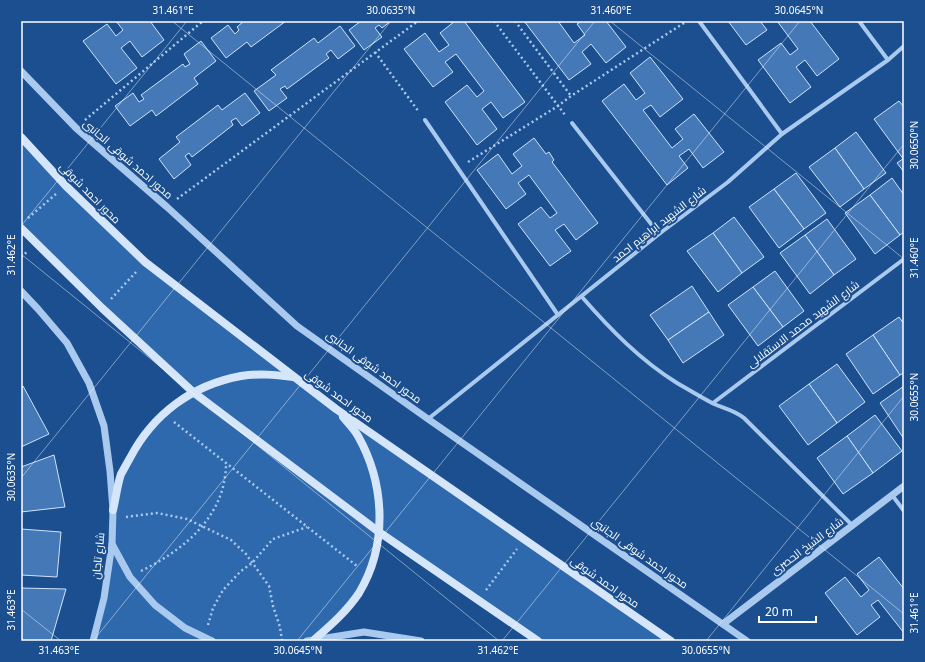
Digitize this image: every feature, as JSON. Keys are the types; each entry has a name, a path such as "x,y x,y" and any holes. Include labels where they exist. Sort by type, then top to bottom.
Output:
{"main road":[{"name":"محور احمد شوقى","path":"21,137 66,186 145,262 336,409 671,641"},
{"path":"21,228 102,308 193,392 379,532 538,641"},
{"path":"113,510 122,474 125,468 139,441 163,413 193,392 217,382 242,376 268,374 294,377"},
{"path":"311,640 339,618 359,593 372,563 379,532 380,498 372,465 357,435 336,409"}],"street":[{"path":"699,21 782,134"},
{"path":"859,21 888,60"},
{"name":"شارع الشهيد ابراهيم احمد","path":"428,420 659,234 728,182 782,134 888,60 904,46"},
{"name":"محور احمد شوقى الجانبى","path":"21,71 76,128 167,207 297,326 428,420 747,641"},
{"path":"425,120 558,315"},
{"path":"572,123 659,234"},
{"name":"شارع الشهيد محمد الاستقلالى","path":"713,403 904,259"},
{"name":"شارع تاجان","path":"21,291 67,343 89,383 104,426 113,510 112,544 104,598 93,641"},
{"path":"582,297 610,329 642,358 676,383 744,418 852,525"},
{"name":"شارع الشيخ الحصرى","path":"723,624 904,486"},
{"path":"892,494 904,511"},
{"path":"112,544 130,577 155,605 185,628 212,641"},
{"path":"311,640 364,632 421,641"}],"path":[{"path":"76,128 203,21"},
{"path":"167,207 418,21"},
{"path":"494,21 572,123"},
{"path":"515,21 571,96"},
{"path":"458,168 558,106 571,96 688,21"},
{"path":"375,52 425,120"},
{"path":"27,218 66,186"},
{"path":"102,308 145,262"},
{"path":"163,413 367,574"},
{"path":"130,577 163,560 181,547 202,527 217,503 226,476 226,463"},
{"path":"113,520 157,513 186,519 231,540 246,554 269,586 273,606 280,627 282,641"},
{"path":"205,638 213,608 223,590 241,571 252,563 273,539 308,527"},
{"path":"479,600 524,539"}],"shaded area":[{"path":"21,137 145,262 336,409 671,641 538,641 379,532 372,563 339,618 307,641 93,641 104,598 122,474 139,441 193,392 21,228"}],"building":[{"path":"116,21 150,21 164,40 142,57 130,41 121,48 137,68 116,84 83,41 107,24 116,36 123,30"},
{"path":"244,21 286,21 251,47 247,42 226,58 211,38 228,25 235,34 239,30 237,27"},
{"path":"361,21 391,21 382,28 379,25 375,28 382,37 364,50 349,30"},
{"path":"455,21 464,21 525,102 503,118 491,102 482,109 497,129 477,145 445,102 467,85 477,97 484,91 456,54 445,62 453,72 433,87 404,49 425,33 439,52 449,45 440,33"},
{"path":"524,21 558,21 574,43 585,35 577,24 582,21 606,21 626,47 606,63 591,44 582,52 591,64 569,80"},
{"path":"728,21 760,21 767,30 746,45"},
{"path":"777,21 810,21 839,59 817,76 805,60 796,67 811,87 790,103 758,60 781,43 790,55 798,49"},
{"path":"340,26 355,46 338,59 331,50 326,54 329,58 287,89 285,86 280,89 287,98 269,111 254,91 276,75 271,70 314,38 318,43"},
{"path":"201,41 216,61 194,78 198,84 156,116 152,110 130,126 115,106 133,93 139,102 144,99 141,95 183,64 185,67 190,64 184,54"},
{"path":"650,57 683,99 660,117 651,105 643,110 672,148 683,139 675,129 694,114 724,152 703,168 689,149 679,156 688,168 667,185 602,101 624,84 636,100 645,93 630,73"},
{"path":"245,93 260,113 242,126 236,118 231,121 233,125 192,157 189,153 185,156 191,165 174,179 159,159 180,142 176,137 218,105 222,110"},
{"path":"899,101 904,107 904,160 874,119"},
{"path":"856,132 886,173 864,189 835,148"},
{"path":"534,138 546,154 549,152 554,160 552,162 598,223 576,240 564,224 555,230 571,251 550,266 518,224 541,207 550,218 557,213 529,175 518,183 526,194 506,209 477,170 498,154 512,174 522,166 513,154"},
{"path":"835,148 864,189 840,207 809,167"},
{"path":"904,158 904,172 897,163"},
{"path":"796,173 826,213 804,229 774,189"},
{"path":"892,178 904,195 904,232 900,235 870,195"},
{"path":"774,189 804,229 779,248 749,207"},
{"path":"870,195 900,235 875,254 845,213"},
{"path":"734,217 764,257 742,273 713,233"},
{"path":"827,219 856,259 834,275 805,235"},
{"path":"713,233 742,273 718,292 687,251"},
{"path":"805,235 834,275 810,294 780,253"},
{"path":"775,271 804,311 783,327 753,287"},
{"path":"692,286 709,312 668,340 650,315"},
{"path":"753,287 783,327 758,346 728,305"},
{"path":"709,312 724,335 683,363 668,340"},
{"path":"899,317 904,324 904,373 900,375 873,335"},
{"path":"873,335 900,375 873,394 846,354"},
{"path":"837,364 865,402 837,423 809,384"},
{"path":"809,384 837,423 808,445 779,406"},
{"path":"23,386 49,434 21,447 21,388"},
{"path":"904,386 904,439 880,403"},
{"path":"875,415 902,451 873,473 847,436"},
{"path":"847,436 873,473 843,494 817,458"},
{"path":"54,455 65,507 21,512 21,467"},
{"path":"21,529 61,532 57,577 21,575"},
{"path":"879,557 904,589 904,633 878,600 871,605 880,617 857,635 825,593 845,577 861,597 869,590 857,574"},
{"path":"21,588 66,589 51,641 21,641"}]}
